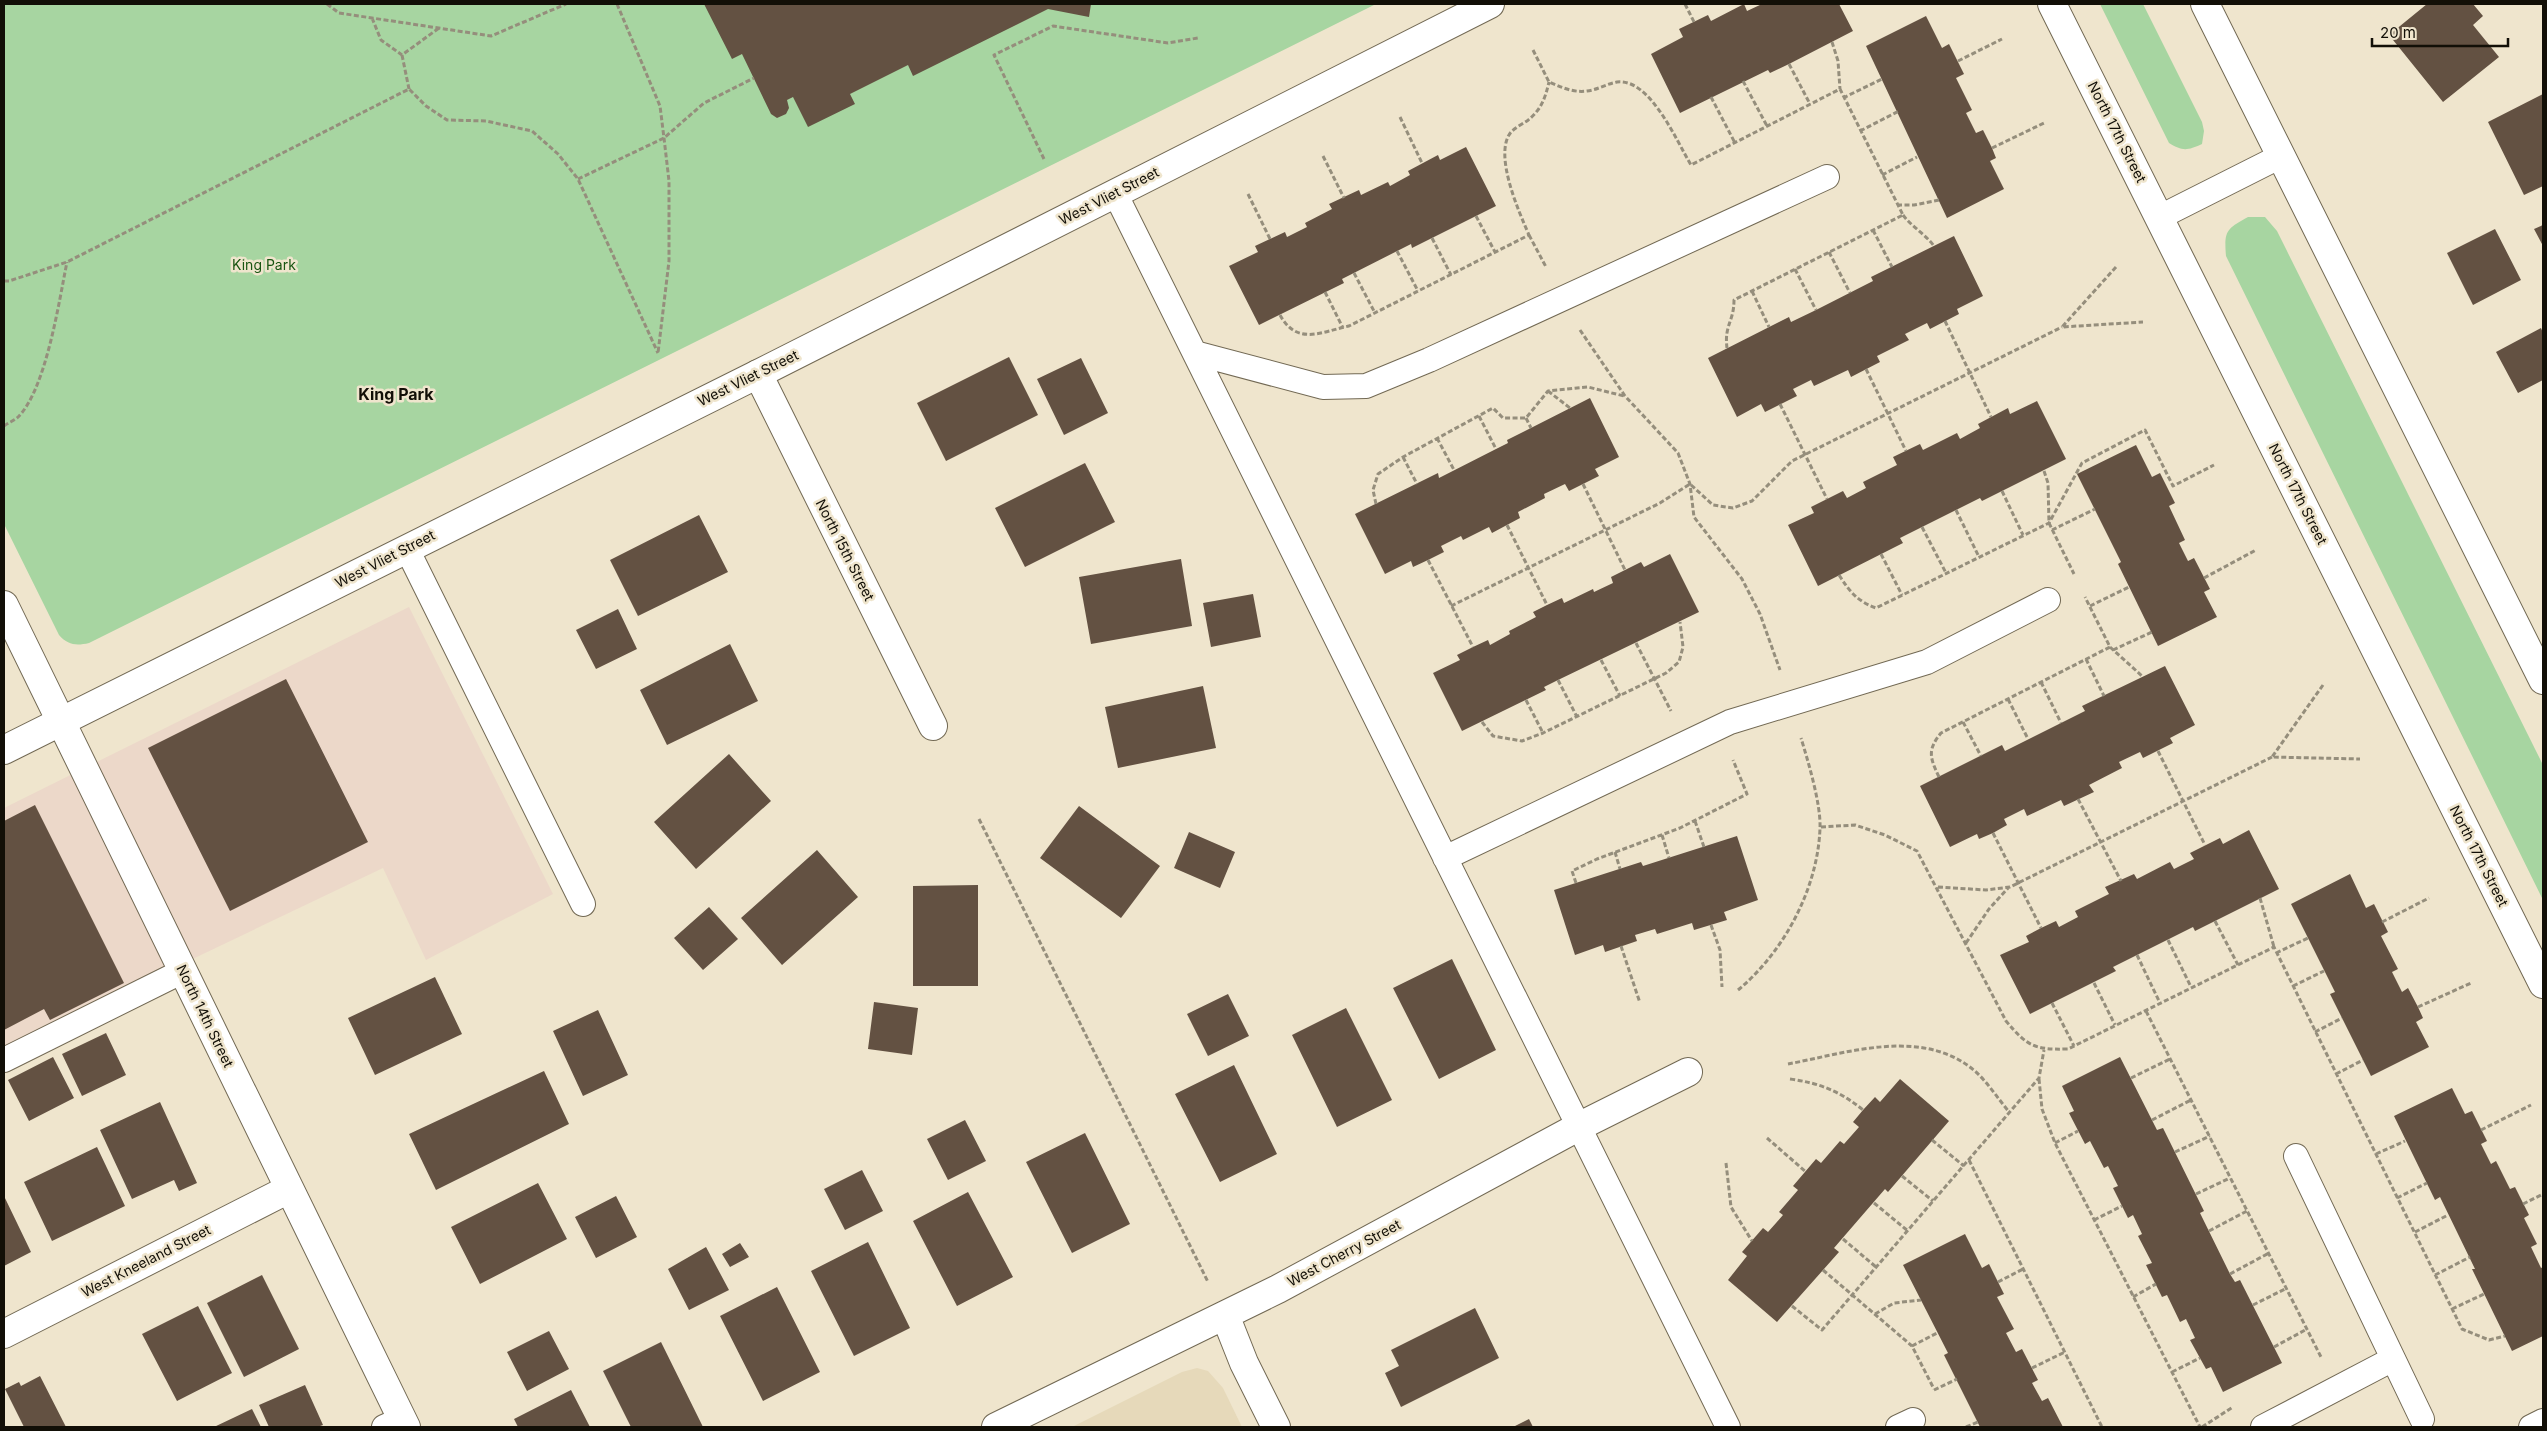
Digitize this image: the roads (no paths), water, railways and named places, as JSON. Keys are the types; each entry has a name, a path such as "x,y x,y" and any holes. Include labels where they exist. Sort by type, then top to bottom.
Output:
{"street":[{"name":"West Vliet Street","path":"4,750 758,374 1490,4"},
{"name":"North 17th Street","path":"2052,4 2543,984"},
{"path":"2205,4 2543,680"},
{"name":"North 15th Street","path":"758,374 933,726"},
{"name":"North 14th Street","path":"4,605 289,1189 397,1424"},
{"name":"West Cherry Street","path":"996,1427 1278,1289 1578,1127 1688,1072"},
{"name":"West Kneeland Street","path":"4,1334 289,1189"},
{"path":"1225,1315 1244,1363 1276,1427"}],"lane":[{"path":"2160,217 2281,156"},
{"path":"1195,353 1323,387 1366,386 1429,360 1828,177"},
{"path":"1115,193 1728,1427"},
{"path":"407,549 584,904"},
{"path":"1445,858 1720,727 1790,703 1927,662 2048,600"},
{"path":"4,1060 183,972"},
{"path":"2296,1156 2422,1419"},
{"path":"2264,1427 2393,1359"},
{"path":"2531,1427 2543,1421"}],"district":[{"name":"King Park","path":"396,394"}]}
